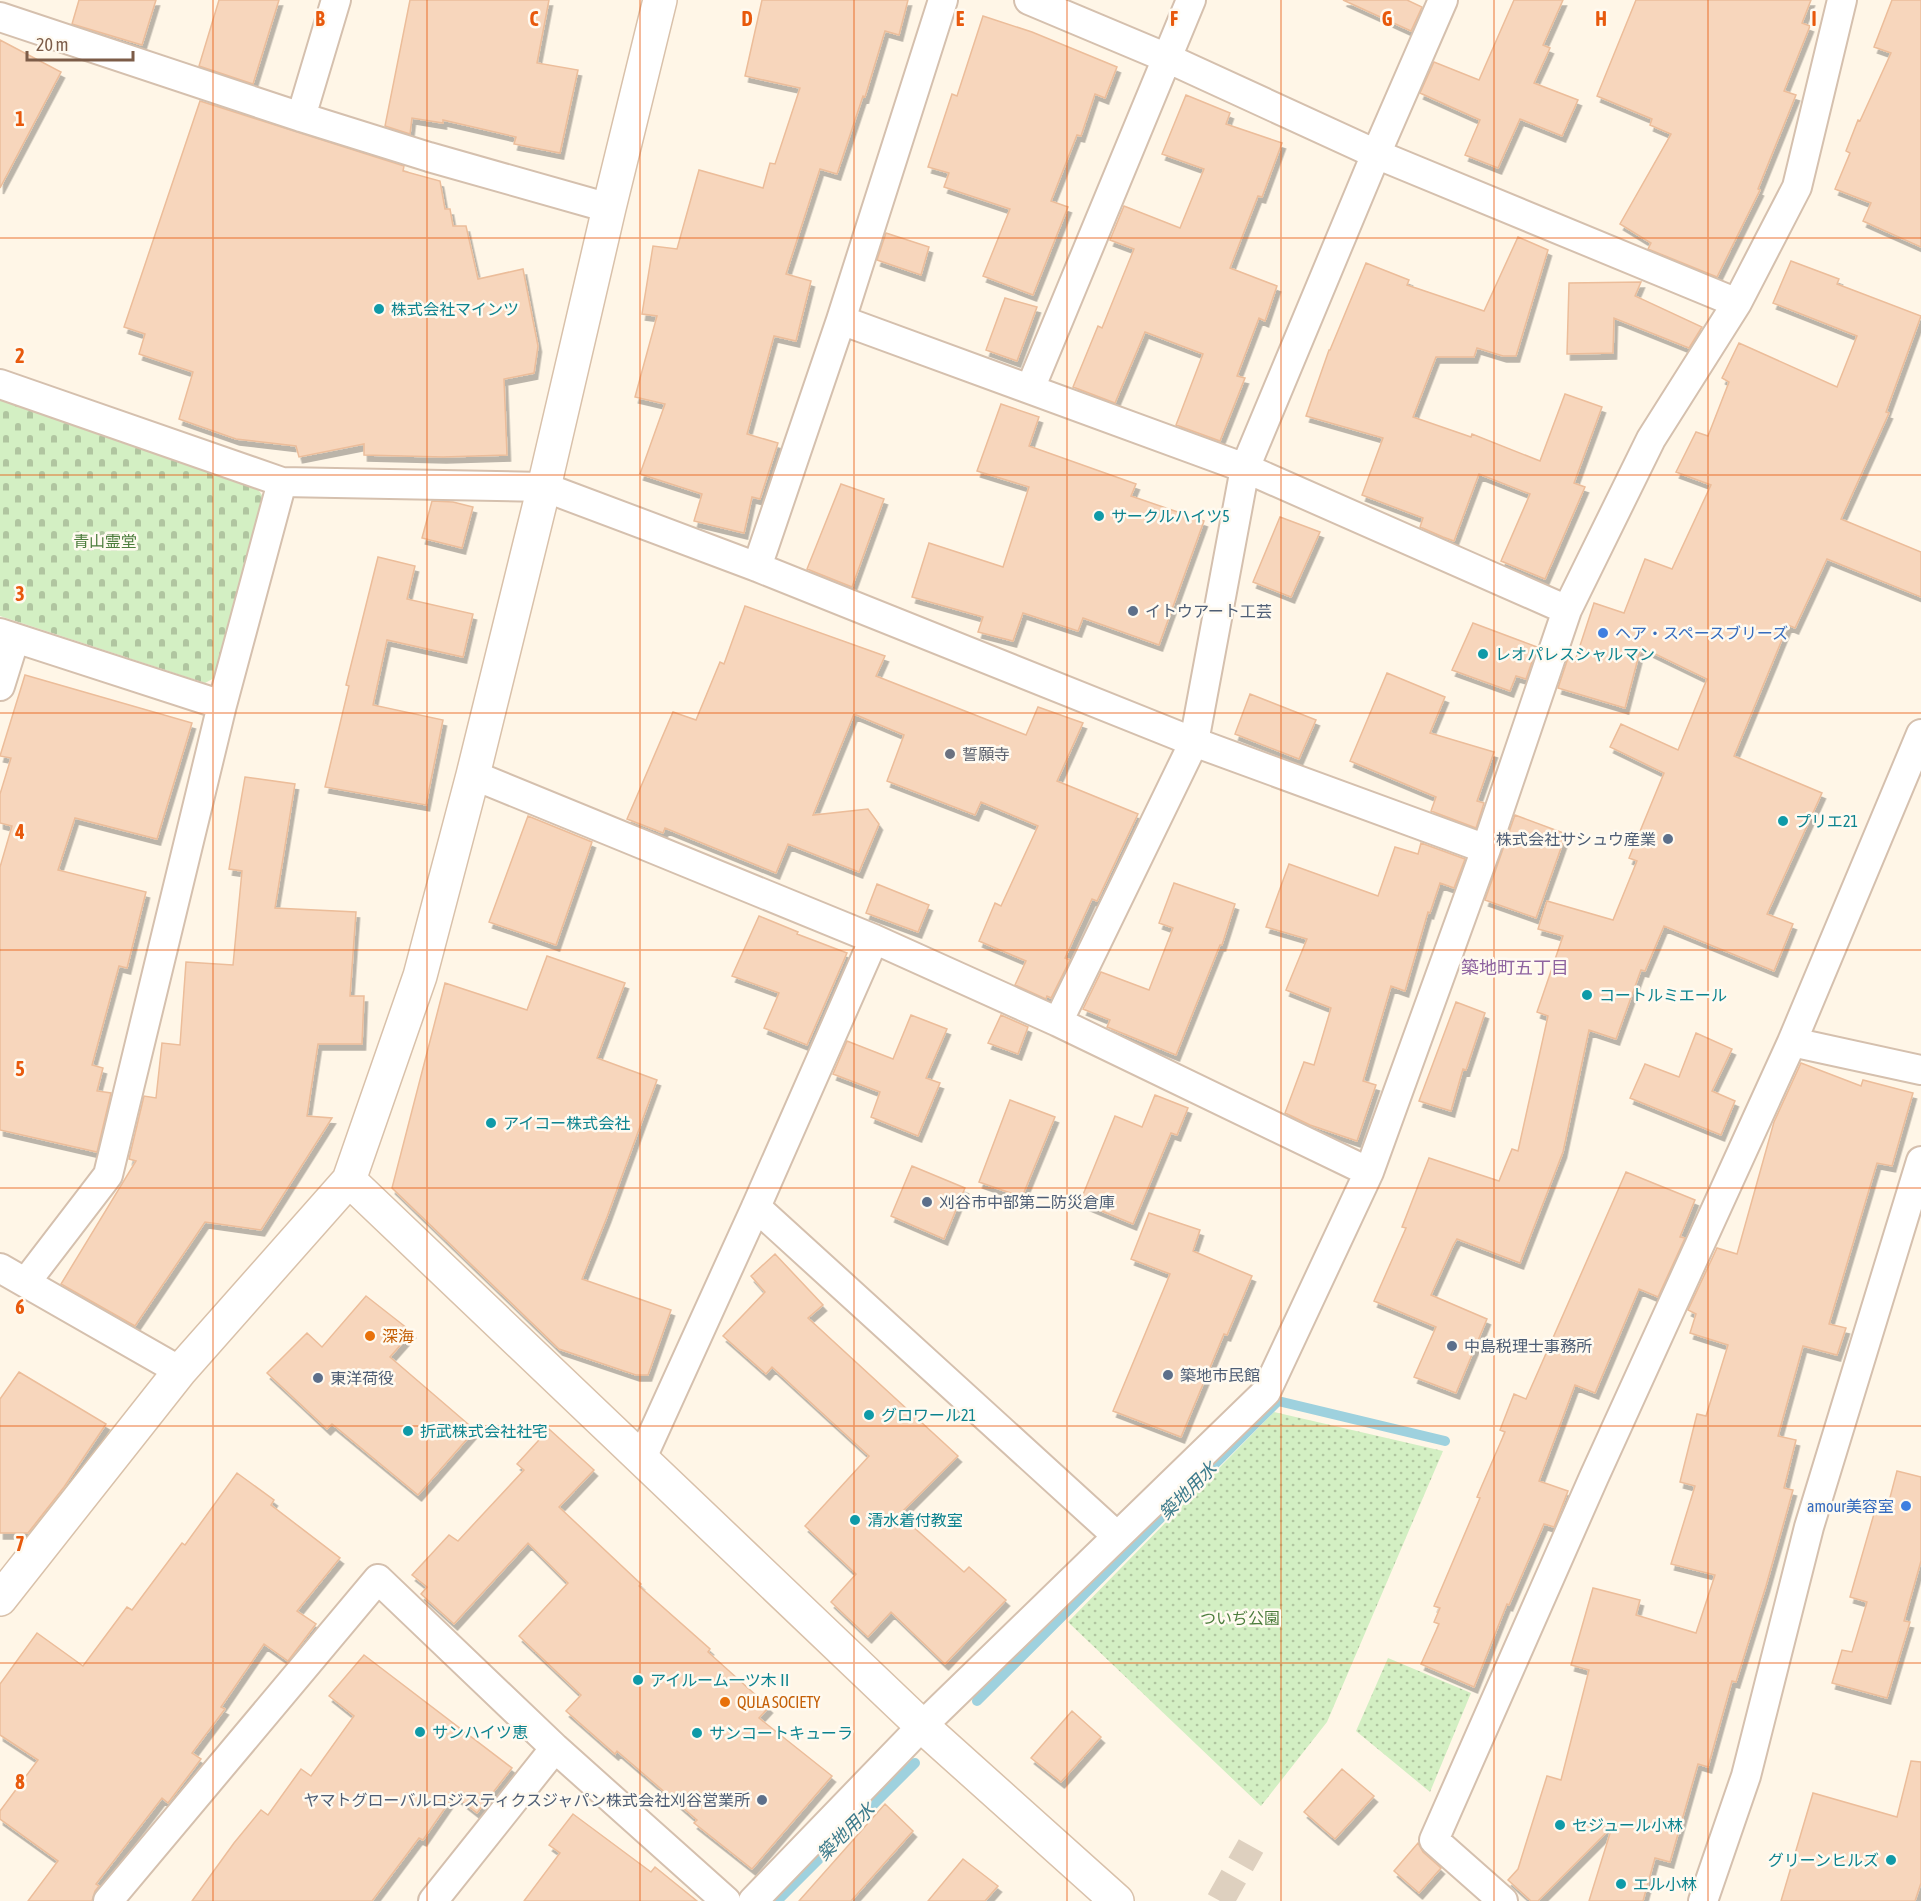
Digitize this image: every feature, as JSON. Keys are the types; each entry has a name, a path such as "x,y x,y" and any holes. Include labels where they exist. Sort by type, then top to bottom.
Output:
{"street":[{"path":"301,117 336,0"},
{"path":"0,1599 180,1371 349,1180 420,976 544,487 660,0"},
{"path":"757,567 841,320 943,0"},
{"path":"1029,0 1167,58 1376,154 1737,303"},
{"path":"1030,388 1191,0"},
{"path":"1058,1022 1194,742 1245,468 1443,0"},
{"path":"753,1901 922,1726 1266,1392 1369,1172 1486,849 1567,610 1651,439 1737,303 1797,187 1842,0"},
{"path":"0,18 429,157 609,208"},
{"path":"841,320 1245,468 1567,610"},
{"path":"0,384 282,482 544,487 757,567 1194,742 1486,849"},
{"path":"26,1282 108,1175 222,705 282,482"},
{"path":"0,686 8,636 222,705"},
{"path":"1503,1901 1434,1840 1589,1488 1792,1042 1921,734"},
{"path":"472,775 874,939 1058,1022 1369,1172"},
{"path":"641,1460 874,939"},
{"path":"1792,1042 1921,1070"},
{"path":"1703,1901 1746,1776 1809,1527 1921,1161"},
{"path":"349,1180 922,1726 1117,1901"},
{"path":"756,1207 1117,1536"},
{"path":"0,1268 180,1371"},
{"path":"108,1901 378,1579 555,1748 726,1901"},
{"path":"433,1901 555,1748"}],"green space":[{"name":"青山霊堂","path":"0,398 254,483 265,500 218,676 205,683 0,616"},
{"name":"ついぢ公園","path":"1274,1412 1443,1451 1327,1722 1261,1806 1068,1622"},
{"path":"1388,1658 1471,1693 1430,1792 1356,1731"}],"building":[{"path":"79,0 156,0 142,45 72,24"},
{"path":"219,0 279,0 253,84 199,66"},
{"path":"410,0 549,0 537,63 578,70 560,153 514,144 516,137 443,120 443,123 412,118 410,134 385,126"},
{"path":"762,0 908,0 899,35 885,31 865,97 863,96 837,174 820,169 786,274 811,281 796,341 774,336 747,434 778,443 760,499 752,497 744,533 694,521 702,494 640,474 665,404 635,397 657,316 642,314 653,246 677,249 699,170 763,188 770,163 775,164 800,88 745,76"},
{"path":"1343,0 1407,0 1422,7 1411,31"},
{"path":"1514,0 1563,0 1543,45 1550,48 1534,83 1578,100 1562,136 1520,119 1498,168 1465,155 1480,120 1420,93 1434,62 1479,80"},
{"path":"1636,0 1811,0 1802,23 1810,26 1784,91 1796,95 1758,189 1760,190 1717,277 1648,249 1651,243 1620,224 1671,134 1650,125 1652,119 1597,96"},
{"path":"1892,0 1921,0 1921,247 1863,221 1871,203 1835,189 1850,153 1846,151 1858,120 1860,121 1891,53 1874,47"},
{"path":"983,16 1032,32 1117,67 1105,98 1095,94 1081,136 1077,135 1051,201 1068,207 1033,295 983,276 1010,209 944,187 949,173 928,167 952,94 957,96"},
{"path":"0,40 61,72 0,188"},
{"path":"1186,95 1230,113 1226,124 1282,143 1262,197 1258,196 1230,268 1277,286 1265,321 1259,318 1237,376 1245,378 1220,441 1176,425 1203,354 1145,332 1115,403 1073,387 1098,326 1102,328 1134,249 1110,240 1124,206 1180,228 1204,169 1162,154"},
{"name":"株式会社マインツ","path":"200,101 404,166 403,171 440,181 445,209 450,209 453,226 466,226 478,279 523,269 538,346 534,373 504,379 507,455 443,457 364,455 364,444 299,457 296,446 236,439 179,419 193,372 139,354 145,334 124,327"},
{"path":"886,233 929,247 921,275 877,260"},
{"path":"1518,237 1548,250 1516,356 1503,356 1477,348 1474,357 1436,357 1413,417 1471,437 1472,434 1540,461 1565,394 1602,407 1574,483 1585,487 1545,579 1501,561 1530,494 1479,474 1454,541 1420,527 1423,518 1362,495 1383,438 1306,416 1329,350 1366,263 1409,280 1407,285 1484,311"},
{"path":"1791,261 1839,279 1837,284 1921,316 1886,412 1889,413 1841,519 1921,552 1921,597 1827,559 1795,628 1788,625 1734,756 1822,793 1767,914 1793,924 1774,971 1664,926 1645,971 1641,970 1616,1039 1589,1030 1563,1152 1520,1263 1457,1239 1431,1295 1487,1319 1456,1393 1414,1377 1436,1327 1374,1301 1406,1228 1402,1227 1429,1158 1499,1181 1512,1149 1518,1151 1548,1016 1537,1012 1563,936 1538,929 1547,901 1613,920 1637,861 1629,858 1664,773 1610,747 1621,724 1678,750 1707,679 1641,647 1625,708 1558,688 1568,658 1575,661 1594,603 1624,613 1645,559 1672,569 1711,485 1676,472 1696,432 1708,436 1729,382 1722,378 1739,343 1837,387 1857,336 1773,303"},
{"path":"1641,282 1635,296 1702,327 1689,348 1614,318 1613,353 1567,354 1569,283"},
{"path":"1005,298 1037,307 1017,361 986,350"},
{"path":"1001,404 1039,417 1029,446 1136,484 1131,496 1204,521 1159,645 1083,618 1078,631 1023,613 1013,641 978,632 983,617 912,597 929,543 1003,567 1029,487 977,471"},
{"path":"841,484 884,499 852,587 807,569"},
{"path":"432,501 453,502 473,507 462,548 422,538"},
{"path":"1280,517 1320,532 1291,597 1253,582"},
{"path":"378,557 415,566 407,599 473,614 463,657 387,640 373,705 443,720 426,805 325,787 349,686 346,685"},
{"path":"745,606 885,656 876,676 1026,735 1038,707 1083,723 1057,781 1138,814 1097,901 1092,899 1065,958 1070,960 1051,998 1047,996 1046,999 1015,985 1026,961 979,941 995,903 1001,906 1038,826 981,802 975,815 887,781 904,735 854,714 813,815 868,809 879,824 859,872 788,844 776,873 665,828 663,833 627,819 673,712 696,720 720,662 724,664"},
{"name":"レオパレスシャルマン","path":"1473,623 1537,647 1526,679 1516,676 1510,691 1452,670"},
{"path":"1387,673 1445,697 1430,733 1494,752 1477,801 1484,803 1476,828 1431,811 1436,797 1350,761"},
{"path":"25,675 192,723 157,839 75,818 58,870 146,892 127,968 119,966 92,1065 103,1068 97,1091 111,1093 97,1152 0,1130 0,867 12,826 0,823 0,794 11,758 0,756"},
{"path":"1250,694 1316,720 1299,759 1235,734"},
{"path":"245,777 295,784 275,908 356,912 350,996 364,996 362,1044 318,1044 307,1116 332,1118 261,1230 205,1222 135,1326 61,1284 136,1161 129,1159 144,1096 156,1098 162,1043 180,1045 186,962 233,965 242,871 229,869"},
{"path":"1515,815 1566,834 1536,918 1485,900"},
{"path":"528,816 592,842 556,945 489,922"},
{"path":"1421,843 1465,859 1454,888 1440,883 1430,913 1428,912 1405,991 1391,986 1363,1081 1376,1085 1357,1141 1310,1125 1285,1113 1304,1062 1314,1065 1331,1008 1286,990 1307,939 1266,927 1289,864 1378,896 1395,847 1418,854"},
{"path":"1174,883 1235,904 1222,945 1220,945 1176,1055 1107,1027 1110,1020 1083,1009 1101,972 1149,990 1173,928 1159,923"},
{"path":"877,884 929,905 918,932 866,913"},
{"path":"759,916 798,932 797,934 847,953 807,1045 764,1028 779,993 732,976"},
{"name":"アイコー株式会社","path":"547,956 625,983 597,1058 657,1080 582,1279 671,1310 648,1375 636,1375 559,1349 392,1188 445,983 527,1010"},
{"path":"1456,1002 1485,1013 1466,1070 1463,1069 1451,1111 1419,1101"},
{"path":"911,1015 947,1029 926,1078 940,1083 918,1136 871,1117 880,1092 833,1074 847,1041 893,1059"},
{"path":"1001,1015 1028,1027 1018,1054 988,1043"},
{"path":"1696,1033 1732,1049 1712,1091 1735,1101 1721,1135 1630,1098 1645,1064 1679,1077"},
{"path":"1801,1063 1861,1086 1863,1080 1913,1093 1892,1166 1877,1163 1829,1324 1846,1328 1837,1355 1803,1346 1778,1436 1796,1440 1784,1488 1793,1490 1736,1682 1732,1681 1708,1767 1698,1764 1670,1862 1655,1858 1643,1901 1589,1901 1612,1827 1538,1901 1531,1901 1508,1880 1518,1869 1547,1776 1561,1780 1589,1670 1571,1665 1593,1588 1640,1600 1636,1615 1696,1633 1715,1575 1671,1564 1695,1486 1680,1482 1697,1414 1706,1416 1728,1345 1690,1333 1696,1314 1688,1310 1717,1248 1737,1254 1774,1122"},
{"path":"1155,1095 1188,1108 1177,1135 1171,1133 1133,1224 1080,1202 1115,1116 1142,1127"},
{"path":"1010,1100 1055,1117 1022,1197 979,1182"},
{"path":"912,1166 965,1188 944,1239 891,1216"},
{"path":"1626,1172 1695,1200 1680,1237 1685,1238 1658,1297 1639,1289 1595,1393 1575,1385 1539,1481 1568,1491 1554,1527 1544,1524 1509,1605 1507,1604 1474,1687 1421,1664 1439,1624 1434,1622 1440,1608 1434,1606 1505,1432 1500,1430 1514,1394 1526,1399"},
{"path":"1149,1213 1200,1230 1193,1251 1252,1276 1227,1335 1224,1334 1181,1437 1113,1411 1170,1274 1131,1259"},
{"path":"775,1254 823,1305 808,1318 958,1456 902,1512 905,1514 902,1517 964,1572 969,1567 1006,1600 945,1664 891,1612 868,1637 831,1602 856,1574 805,1526 869,1456 772,1367 766,1374 723,1336 765,1292 751,1276"},
{"path":"366,1296 412,1332 390,1357 475,1430 418,1495 332,1424 327,1429 267,1373 307,1333 322,1347"},
{"path":"19,1372 106,1424 64,1487 28,1533 0,1533 0,1399"},
{"path":"549,1429 594,1470 559,1507 641,1584 639,1586 710,1649 708,1652 769,1707 759,1718 832,1776 752,1869 694,1823 697,1820 617,1751 615,1754 566,1711 581,1695 519,1636 568,1583 528,1543 454,1624 421,1594 427,1587 412,1575 449,1535 458,1541 524,1470 517,1464"},
{"path":"1897,1471 1921,1477 1921,1561 1904,1621 1910,1622 1887,1698 1832,1683 1842,1650 1852,1652 1867,1602 1850,1597 1876,1507 1887,1509"},
{"path":"237,1473 274,1500 271,1505 340,1558 297,1611 316,1624 288,1661 264,1644 221,1707 225,1709 192,1753 201,1759 168,1803 162,1798 96,1884 99,1886 92,1901 28,1901 58,1861 0,1819 0,1811 38,1760 0,1735 0,1684 37,1633 83,1666 127,1607 132,1610 182,1543 185,1545"},
{"path":"364,1655 512,1768 477,1813 454,1795 423,1840 419,1838 372,1901 192,1901 261,1810 268,1815 301,1769 311,1776 354,1716 329,1696"},
{"path":"1072,1711 1101,1737 1061,1782 1031,1758"},
{"path":"1911,1761 1921,1762 1921,1883 1915,1901 1781,1901 1813,1793 1897,1817"},
{"path":"1342,1769 1374,1796 1335,1839 1304,1812"},
{"path":"885,1804 913,1831 851,1901 799,1901"},
{"path":"573,1814 651,1872 655,1867 697,1901 524,1901 560,1853 549,1845"},
{"path":"1418,1843 1423,1852 1441,1868 1419,1893 1394,1871"},
{"path":"963,1859 998,1886 985,1901 928,1901"}],"waterway":[{"name":"築地用水","path":"977,1701 1278,1401 1445,1441"},
{"name":"築地用水","path":"777,1901 915,1763"}],"tunnel":[{"path":"1220,1901 1251,1846"}],"place":[{"name":"株式会社マインツ","path":"379,309"},
{"name":"サークルハイツ5","path":"1099,516"},
{"name":"イトウアート工芸","path":"1133,611"},
{"name":"ヘア・スペースブリーズ","path":"1603,633"},
{"name":"レオパレスシャルマン","path":"1483,654"},
{"name":"誓願寺","path":"950,754"},
{"name":"プリエ21","path":"1783,821"},
{"name":"株式会社サシュウ産業","path":"1668,839"},
{"name":"コートルミエール","path":"1587,995"},
{"name":"アイコー株式会社","path":"491,1123"},
{"name":"刈谷市中部第二防災倉庫","path":"927,1202"},
{"name":"深海","path":"370,1336"},
{"name":"中島税理士事務所","path":"1452,1346"},
{"name":"築地市民館","path":"1168,1375"},
{"name":"東洋荷役","path":"318,1378"},
{"name":"グロワール21","path":"869,1415"},
{"name":"折武株式会社社宅","path":"408,1431"},
{"name":"amour美容室","path":"1906,1506"},
{"name":"清水着付教室","path":"855,1520"},
{"name":"アイルーム一ツ木Ⅱ","path":"638,1680"},
{"name":"QULA SOCIETY","path":"725,1702"},
{"name":"サンハイツ恵","path":"420,1732"},
{"name":"サンコートキューラ","path":"697,1733"},
{"name":"ヤマトグローバルロジスティクスジャパン株式会社刈谷営業所","path":"762,1800"},
{"name":"セジュール小林","path":"1560,1825"},
{"name":"グリーンヒルズ","path":"1891,1860"},
{"name":"エル小林","path":"1621,1884"}],"district":[{"name":"築地町五丁目","path":"1515,968"}]}
